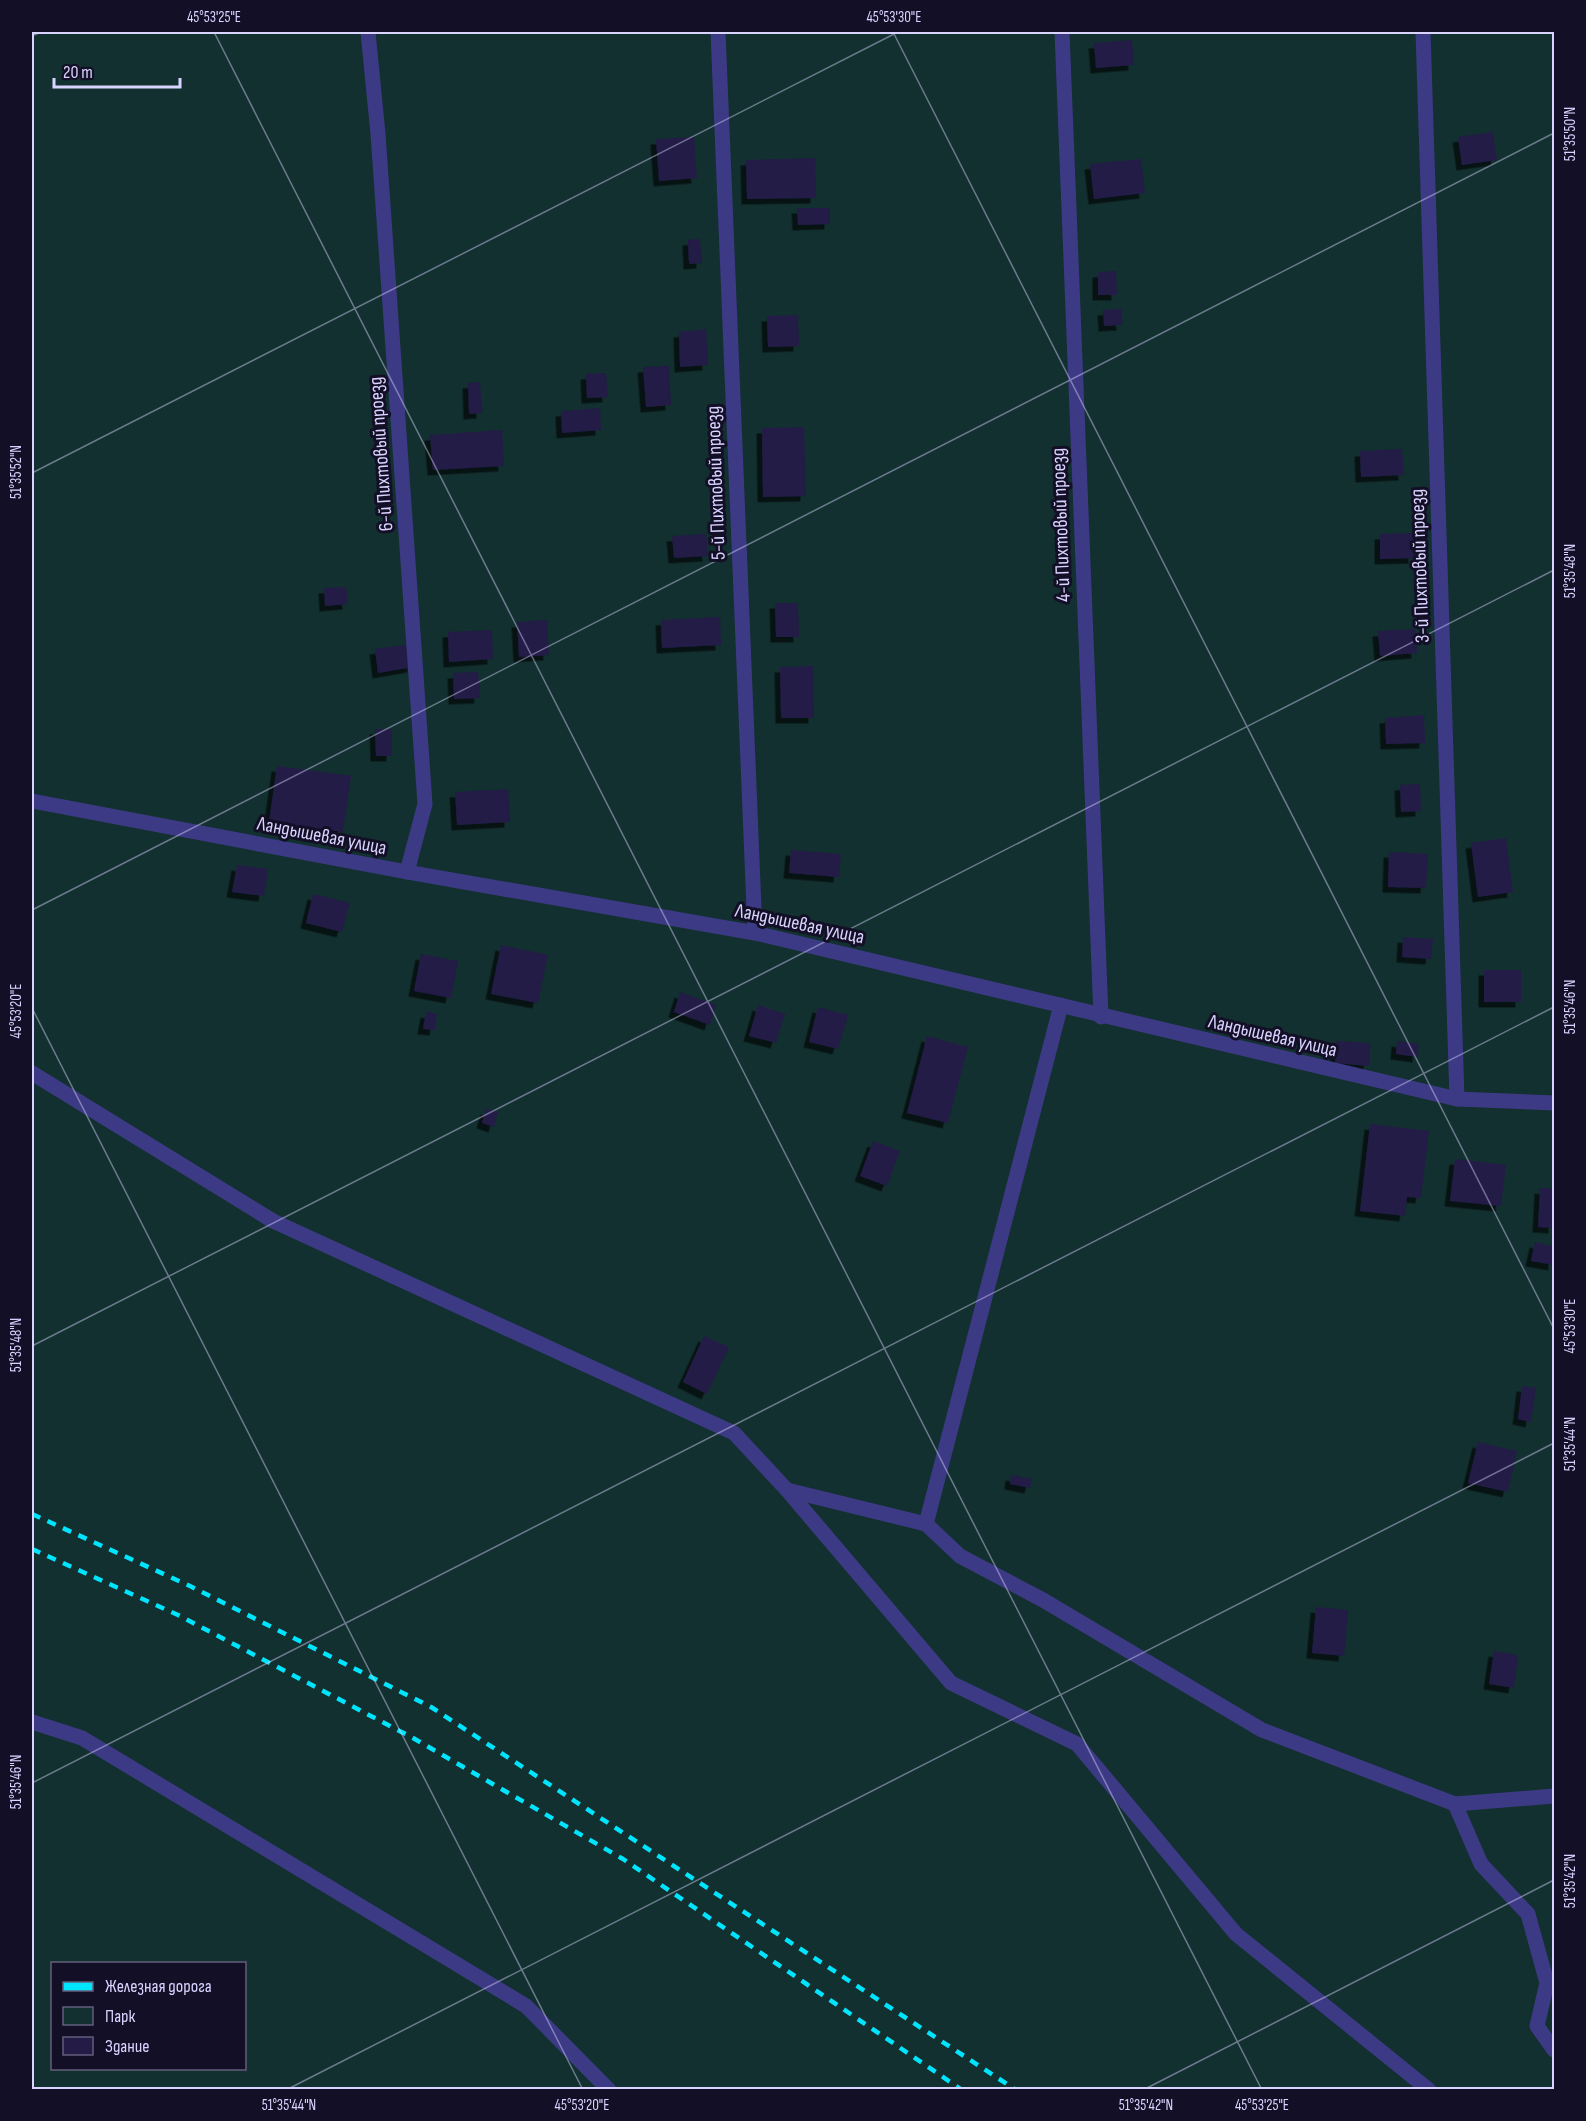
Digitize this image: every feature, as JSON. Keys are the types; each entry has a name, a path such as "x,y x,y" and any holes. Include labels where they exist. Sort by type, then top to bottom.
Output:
{"lane":[{"name":"6-й Пихтовый проезд","path":"368,32 378,134 425,804 407,872"},
{"name":"5-й Пихтовый проезд","path":"718,32 755,933"},
{"name":"4-й Пихтовый проезд","path":"1062,32 1101,1017"},
{"name":"3-й Пихтовый проезд","path":"1423,32 1457,1100"},
{"name":"Ландышевая улица","path":"32,801 407,872 755,933 1457,1100 1554,1103"},
{"path":"926,1524 1060,1005"},
{"path":"32,1072 273,1221 734,1433 787,1490 951,1683 1077,1744 1236,1934 1429,2090"},
{"path":"787,1490 926,1524 960,1556 1043,1600 1262,1730 1455,1804 1554,1796"},
{"path":"32,1722 82,1738 526,2006 609,2090"},
{"path":"1455,1804 1481,1864 1528,1914 1547,1983 1537,2026 1554,2050"}],"green space":[{"path":"32,32 1554,32 1554,2089 32,2090"}],"building":[{"path":"1132,40 1134,65 1096,68 1094,43"},
{"path":"1493,132 1497,160 1462,165 1458,137"},
{"path":"694,137 697,178 659,181 656,139"},
{"path":"815,158 816,198 747,199 746,160"},
{"path":"1141,159 1145,193 1094,199 1090,164"},
{"path":"797,208 830,208 830,224 798,225"},
{"path":"700,239 702,263 689,264 688,240"},
{"path":"1116,271 1117,295 1098,295 1098,272"},
{"path":"1121,309 1122,325 1104,326 1103,310"},
{"path":"798,315 799,346 768,347 767,316"},
{"path":"706,329 708,365 680,367 679,332"},
{"path":"669,366 671,405 646,407 643,367"},
{"path":"606,373 608,397 587,398 586,374"},
{"path":"480,382 482,413 469,414 468,383"},
{"path":"600,408 601,430 562,433 561,411"},
{"path":"804,427 806,496 763,497 762,428"},
{"path":"502,430 504,466 433,470 430,435"},
{"path":"1402,449 1404,475 1361,477 1360,451"},
{"path":"1414,533 1414,558 1380,559 1380,534"},
{"path":"706,534 708,556 674,558 672,536"},
{"path":"346,587 348,604 325,606 324,588"},
{"path":"775,603 798,603 799,637 776,637"},
{"path":"720,617 721,645 662,648 661,620"},
{"path":"547,620 549,655 519,657 517,622"},
{"path":"1415,629 1417,653 1380,656 1378,631"},
{"path":"492,630 493,659 449,662 448,632"},
{"path":"411,644 413,667 378,673 375,649"},
{"path":"813,666 814,718 781,718 780,667"},
{"path":"478,672 480,698 454,699 453,673"},
{"path":"1424,715 1425,743 1386,744 1385,718"},
{"path":"375,729 392,729 392,756 376,756"},
{"path":"277,766 351,776 343,832 269,822"},
{"path":"1420,784 1421,811 1401,812 1400,785"},
{"path":"508,789 510,822 457,825 455,792"},
{"path":"1506,838 1513,892 1478,897 1471,843"},
{"path":"791,850 841,854 839,877 789,873"},
{"path":"1389,852 1428,854 1426,888 1388,887"},
{"path":"237,865 268,869 264,896 232,892"},
{"path":"313,894 350,903 342,932 306,923"},
{"path":"1403,937 1433,939 1431,959 1402,957"},
{"path":"501,945 548,955 538,1003 491,994"},
{"path":"421,954 458,961 451,998 414,991"},
{"path":"1484,970 1521,970 1521,1002 1484,1002"},
{"path":"680,992 716,1005 710,1025 674,1012"},
{"path":"758,1005 785,1014 776,1043 749,1036"},
{"path":"818,1007 848,1015 838,1049 809,1042"},
{"path":"426,1012 437,1014 435,1030 423,1029"},
{"path":"927,1036 968,1047 948,1123 907,1113"},
{"path":"1336,1041 1370,1043 1369,1066 1335,1063"},
{"path":"1397,1041 1419,1044 1418,1057 1396,1054"},
{"path":"486,1109 498,1112 494,1127 482,1123"},
{"path":"1370,1124 1429,1131 1421,1198 1407,1197 1405,1216 1360,1211"},
{"path":"873,1141 900,1151 887,1186 860,1176"},
{"path":"1455,1159 1506,1165 1501,1206 1450,1201"},
{"path":"1540,1188 1554,1189 1554,1228 1538,1227"},
{"path":"1535,1242 1554,1247 1554,1265 1531,1261"},
{"path":"704,1336 729,1347 707,1394 683,1382"},
{"path":"1522,1386 1536,1388 1531,1422 1518,1419"},
{"path":"1478,1442 1517,1451 1508,1492 1468,1483"},
{"path":"1011,1475 1032,1479 1030,1488 1010,1484"},
{"path":"1316,1607 1348,1610 1344,1656 1312,1653"},
{"path":"1494,1651 1518,1655 1514,1688 1489,1684"}],"railway":[{"path":"32,1514 190,1586 431,1707 1016,2090"},
{"path":"32,1549 178,1615 413,1738 623,1859 962,2090"}]}
